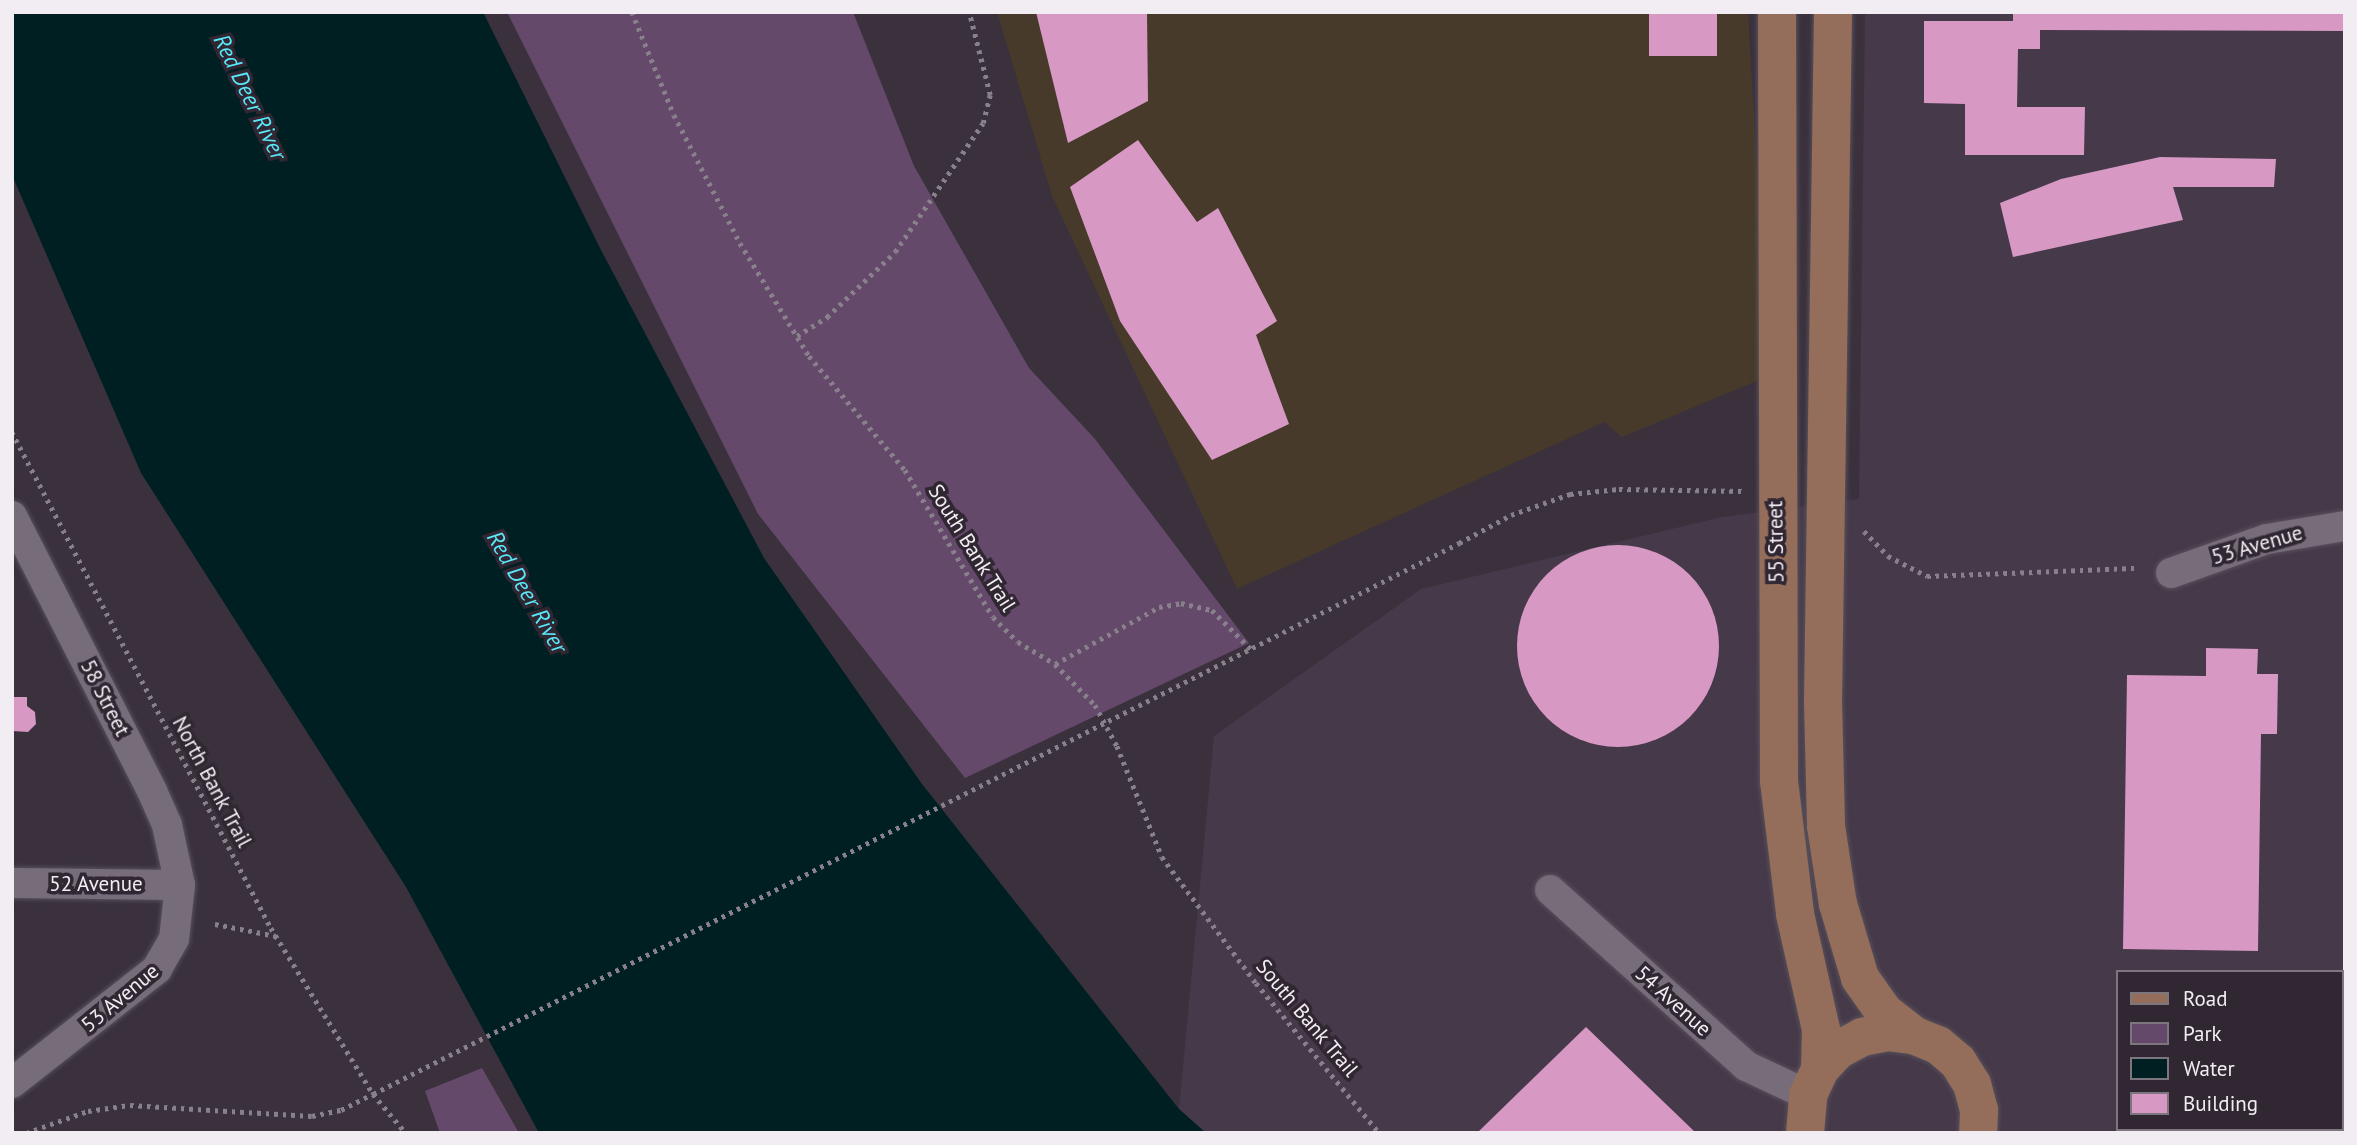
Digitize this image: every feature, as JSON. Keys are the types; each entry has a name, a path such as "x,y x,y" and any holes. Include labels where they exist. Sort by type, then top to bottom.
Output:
{"street":[{"name":"55 Street","path":"1777,12 1779,781 1795,915 1821,1029 1805,1133"},
{"path":"1833,12 1823,701 1826,826 1838,904 1860,978 1884,1012 1913,1035"},
{"name":"58 Street","path":"12,516 152,791 167,825 180,885"},
{"name":"53 Avenue","path":"2171,573 2267,538 2345,526"},
{"name":"52 Avenue","path":"12,883 180,885"},
{"name":"53 Avenue","path":"12,1083 157,969 174,939 180,885"},
{"name":"54 Avenue","path":"1550,890 1746,1066 1814,1082"},
{"path":"1814,1082 1838,1049 1862,1037 1887,1032 1913,1035 1938,1045 1958,1062 1972,1084 1979,1110 1978,1133"}],"path":[{"name":"South Bank Trail","path":"632,12 674,115 740,243 797,336 834,390 905,470 993,617 1018,642 1055,664 1095,705 1107,725 1163,857 1256,984 1379,1133"},
{"path":"797,336 827,317 895,252 983,123 990,95 969,12"},
{"name":"North Bank Trail","path":"12,432 276,936 373,1094 407,1133"},
{"path":"26,1133 88,1111 130,1105 312,1116 341,1110 1252,650 1531,506 1582,492 1752,491"},
{"path":"1862,527 1888,556 1927,576 2129,566 2171,573"},
{"path":"1055,664 1160,607 1181,603 1212,610 1252,650"},
{"path":"215,924 276,936"}],"shaded area":[{"path":"997,12 1748,12 1769,376 1622,437 1604,422 1237,589 1052,196"},
{"path":"1865,12 2345,12 2345,1133 1206,1133 1179,1109 1214,736 1421,589 1722,517 1859,499"}],"green space":[{"path":"507,12 853,12 914,166 1029,368 1095,439 1249,643 965,778 758,514"},
{"path":"482,1068 519,1133 440,1133 425,1091"}],"water":[{"name":"Red Deer River","path":"12,12 483,12 601,250 764,558 922,784 1179,1109 1206,1133 539,1133 406,887 141,473 12,175"}],"building":[{"path":"1036,12 1147,12 1148,101 1068,143"},
{"path":"1649,12 1717,12 1717,56 1649,56"},
{"path":"2013,12 2345,12 2345,31 2040,30 2040,49 2018,49 2017,107 2085,107 2084,155 1965,155 1965,104 1924,103 1924,21 2013,21"},
{"path":"1138,140 1197,222 1218,208 1277,321 1256,335 1289,424 1212,460 1120,321 1070,187"},
{"path":"2160,157 2276,159 2274,187 2173,187 2183,220 2013,257 2000,203 2061,179"},
{"path":"1618,545 1657,553 1674,562 1689,575 1702,590 1711,607 1719,646 1711,685 1702,702 1689,717 1674,730 1657,739 1618,747 1579,739 1562,730 1547,717 1534,702 1525,685 1517,646 1525,607 1534,590 1547,575 1562,562 1579,553"},
{"path":"2206,648 2258,649 2257,674 2278,674 2277,734 2261,734 2258,951 2123,949 2127,675 2206,676"},
{"path":"12,697 27,697 27,706 35,712 36,724 28,732 12,731"},
{"path":"1586,1027 1696,1133 1477,1133"}]}
